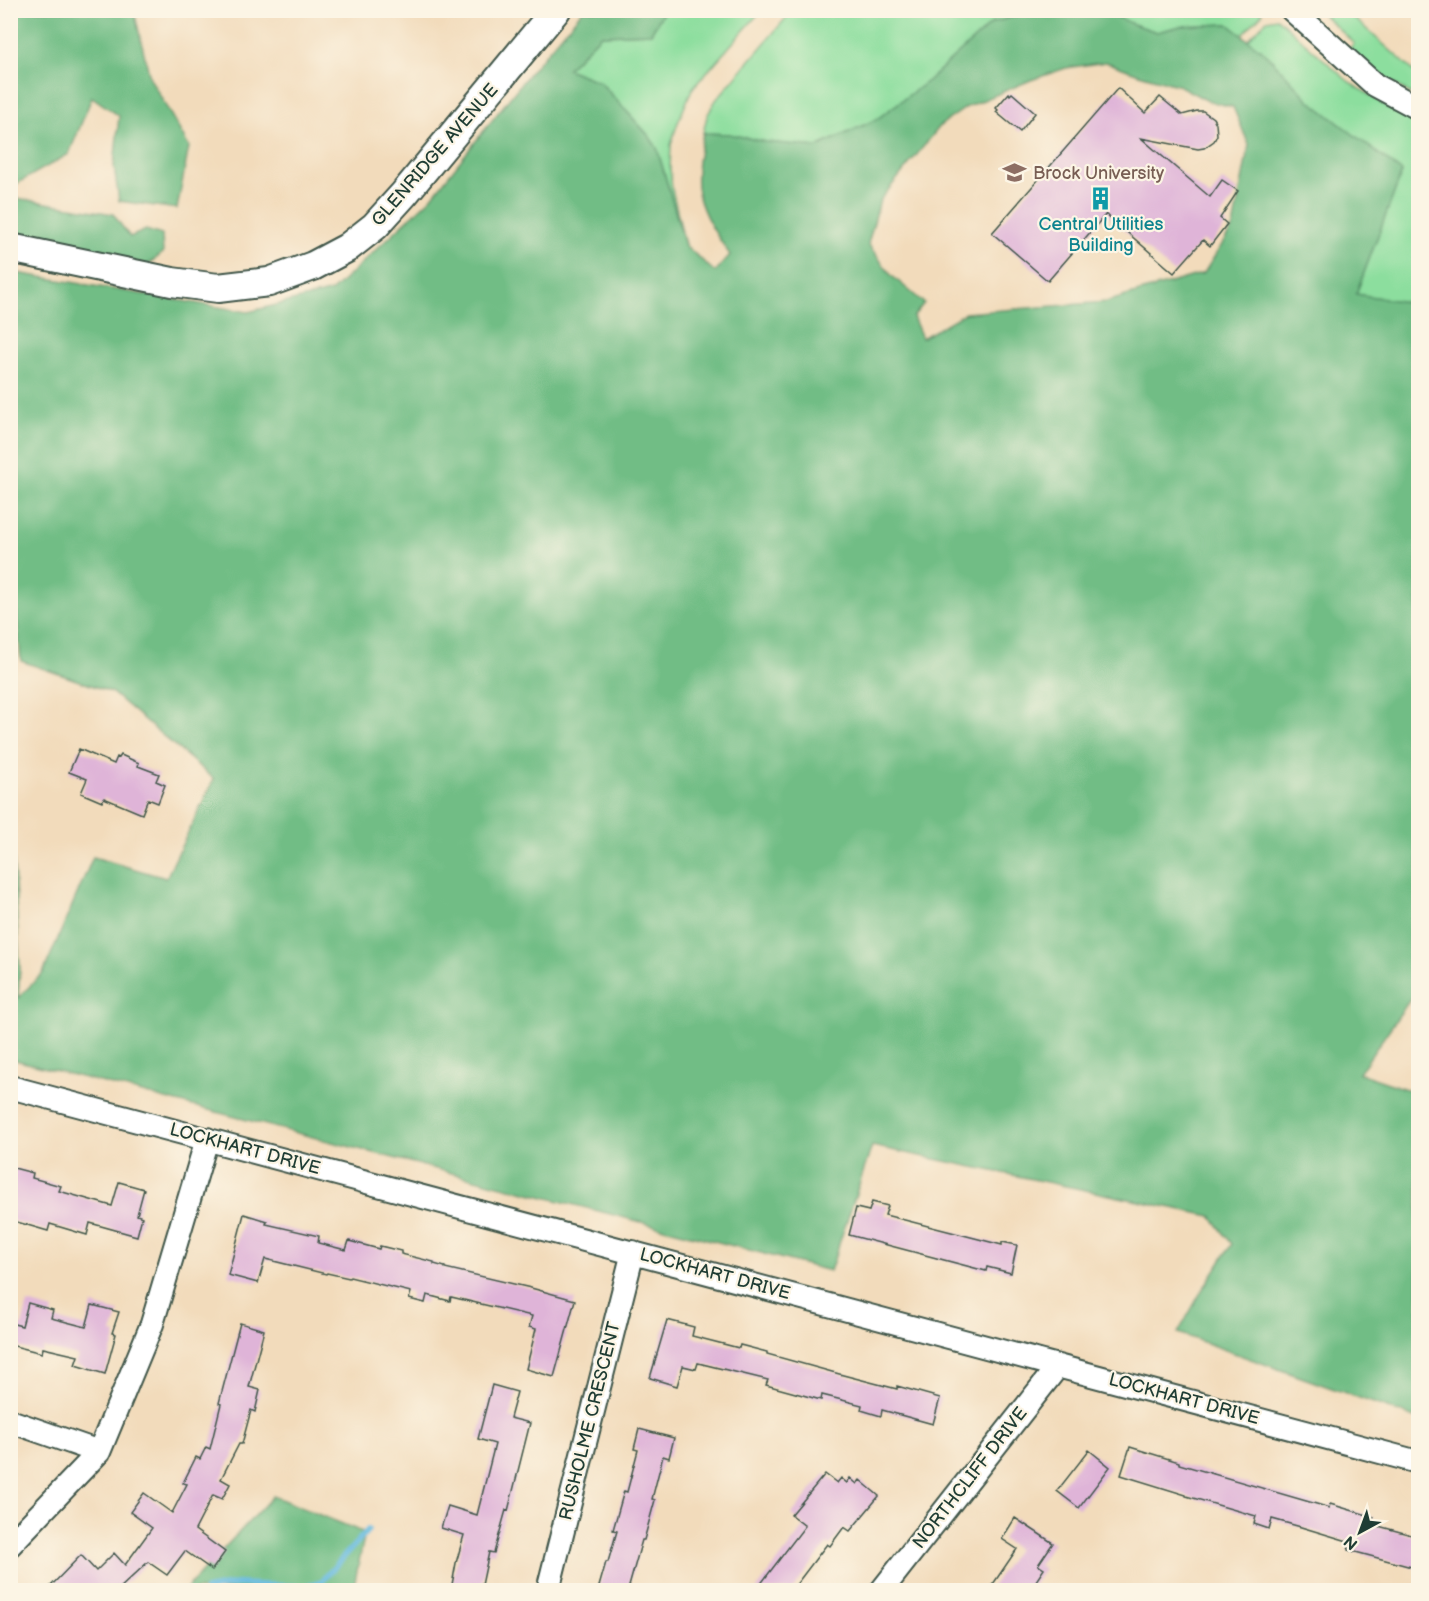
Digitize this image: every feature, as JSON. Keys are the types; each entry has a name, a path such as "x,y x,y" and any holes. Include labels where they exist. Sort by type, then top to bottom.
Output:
{"main road":[{"name":"GLENRIDGE AVENUE","path":"10,248 172,282 218,288 270,282 313,266 346,248 375,226 556,10"}],"street":[{"path":"1292,10 1375,85 1419,108"},
{"name":"LOCKHART DRIVE","path":"10,1087 1419,1462"},
{"path":"10,1545 99,1452 152,1324 207,1139"},
{"name":"RUSHOLME CRESCENT","path":"548,1590 633,1252"},
{"name":"NORTHCLIFF DRIVE","path":"882,1590 1058,1366"},
{"path":"10,1420 99,1452"}],"green space":[{"path":"11,10 134,11 150,78 189,147 177,209 119,201 114,166 119,116 92,97 69,154 11,187"},
{"path":"583,10 664,11 651,33 601,35 567,69 600,82 649,136 657,148 685,245 715,272 730,255 707,218 698,193 697,171 703,133 729,134 766,142 817,147 877,119 929,80 992,23 1032,11 1106,11 1130,23 1157,32 1181,26 1228,24 1266,54 1310,101 1402,172 1356,294 1418,304 1418,988 1359,1073 1418,1093 1418,1419 1178,1333 1232,1244 1211,1216 872,1146 830,1271 11,1059 11,818 20,967 18,998 43,973 93,857 166,878 214,779 111,692 21,661 10,542 11,272 248,312 332,291 431,198 531,71","holes":["1106,62 1180,86 1208,101 1233,107 1249,145 1233,227 1204,273 1106,302 965,313 922,338 913,317 924,303 891,275 868,244 880,200 941,125 967,107 1066,68"]},
{"path":"1261,10 1262,14 1242,35 1228,24 1181,26 1157,32 1130,23 1106,11"},
{"path":"664,11 761,11 692,89 677,125 671,145 670,168 672,189 685,245 657,148 649,136 600,82 567,69 601,35 651,33"},
{"path":"792,11 1032,11 992,23 929,80 877,119 817,147 766,142 729,134 703,133 707,116 716,100"},
{"path":"1319,11 1357,11 1353,17 1418,75 1418,99 1348,51 1354,43"},
{"path":"1277,18 1348,81 1418,125 1418,304 1356,294 1402,172 1310,101 1266,54 1248,40 1267,20"},
{"path":"10,197 113,214 130,237 146,230 162,235 163,253 148,265 11,239"},
{"path":"273,1496 365,1533 353,1590 185,1590"}],"building":[{"name":"Central Utilities Building","path":"1118,88 1145,113 1160,97 1182,115 1203,111 1213,118 1217,135 1214,141 1204,148 1198,149 1141,138 1210,197 1222,180 1238,191 1220,218 1227,224 1210,246 1203,240 1174,273 1106,214 1048,281 992,233"},
{"path":"1009,93 1010,95 1012,93 1035,113 1020,132 996,112 998,110 996,108"},
{"path":"79,749 114,764 117,757 121,755 139,763 138,766 159,774 156,781 165,785 158,803 148,799 142,814 104,798 102,802 81,793 87,779 69,772"},
{"path":"10,1167 33,1173 32,1178 61,1186 59,1191 112,1206 119,1182 144,1189 137,1215 142,1217 137,1236 90,1223 87,1235 50,1224 48,1231 10,1220"},
{"path":"872,1202 888,1206 885,1215 1002,1245 1002,1242 1017,1245 1011,1273 987,1267 986,1271 849,1235 856,1208 869,1211"},
{"path":"244,1214 267,1221 266,1224 319,1236 318,1243 346,1250 349,1241 379,1249 380,1246 434,1262 445,1268 575,1300 554,1377 526,1369 536,1329 529,1327 532,1316 451,1297 450,1301 427,1295 425,1303 409,1299 411,1292 265,1259 258,1283 228,1275"},
{"path":"28,1303 53,1310 51,1318 86,1327 92,1305 119,1312 112,1333 116,1334 105,1374 75,1365 78,1356 43,1348 42,1353 10,1345 10,1323 22,1326"},
{"path":"667,1320 694,1327 692,1336 739,1348 740,1345 843,1375 940,1398 933,1424 882,1410 881,1416 861,1410 862,1405 822,1395 821,1400 766,1385 768,1380 698,1363 696,1369 683,1366 677,1386 650,1378"},
{"path":"240,1323 264,1330 249,1387 260,1390 255,1412 251,1410 242,1444 239,1444 221,1479 230,1484 222,1499 213,1495 195,1530 225,1552 212,1570 185,1551 167,1575 148,1562 118,1590 47,1590 81,1555 96,1571 114,1553 125,1565 152,1528 130,1512 144,1493 172,1513 187,1484 183,1483 196,1457 200,1459 206,1447 210,1449 221,1404 219,1403"},
{"path":"492,1385 517,1392 510,1418 530,1423 508,1511 506,1510 494,1553 489,1552 481,1590 451,1590 464,1535 441,1528 448,1506 477,1515 495,1444 478,1439"},
{"path":"639,1429 674,1438 669,1458 663,1456 652,1499 655,1500 628,1590 598,1590 617,1531 613,1530 624,1491 627,1492 638,1450 634,1449"},
{"path":"1130,1447 1179,1462 1179,1464 1329,1508 1330,1504 1374,1517 1371,1524 1419,1537 1419,1569 1348,1550 1351,1542 1272,1519 1269,1529 1254,1524 1256,1516 1121,1475"},
{"path":"1089,1450 1110,1467 1079,1508 1057,1491"},
{"path":"825,1474 837,1483 841,1478 847,1483 850,1478 857,1484 860,1480 879,1496 850,1531 844,1527 830,1546 827,1544 792,1590 756,1590 805,1526 791,1515"},
{"path":"1015,1518 1053,1543 1038,1565 1044,1569 1030,1590 989,1590 1017,1549 1002,1539"}],"waterway":[{"path":"206,1590 237,1584 303,1587 322,1581 368,1530"}],"place":[{"name":"Brock University","path":"1015,173"},
{"name":"Central Utilities Building","path":"1101,198"}]}
